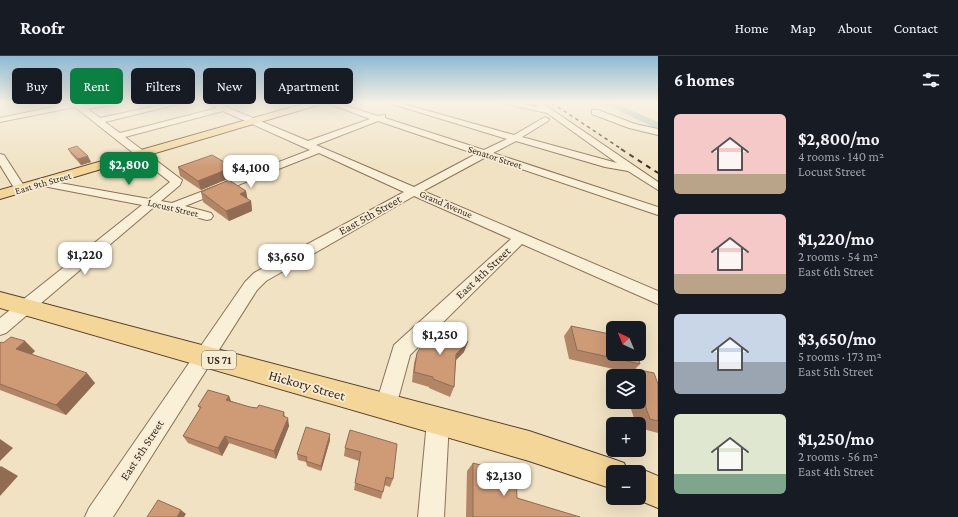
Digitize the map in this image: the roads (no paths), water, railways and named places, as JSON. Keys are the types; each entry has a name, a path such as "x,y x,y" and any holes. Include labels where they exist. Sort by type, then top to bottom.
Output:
{"main road":[{"name":"East 9th Street","path":"0,195 243,125"},
{"path":"0,204 44,183"},
{"name":"Hickory Street","path":"0,300 529,446 606,472"},
{"path":"646,487 658,492"}],"street":[{"path":"0,328 176,183 142,154 103,125"},
{"path":"118,136 162,125"},
{"name":"Grand Avenue","path":"263,125 658,298"},
{"path":"309,144 361,125"},
{"name":"Senator Street","path":"397,125 658,211"},
{"path":"469,125 609,165 631,168"},
{"name":"East 5th Street","path":"98,517 251,286 260,277 414,191 515,138 534,125"},
{"path":"562,125 658,187"},
{"path":"631,125 658,132"},
{"path":"625,130 644,129"},
{"path":"173,207 321,149"},
{"path":"0,157 20,189"},
{"name":"Locust Street","path":"44,183 173,207 207,216"},
{"name":"East 4th Street","path":"386,407 400,351 521,237"},
{"path":"431,517 438,421"}],"railway":[{"path":"584,125 623,150"},
{"path":"621,149 658,173"}]}
